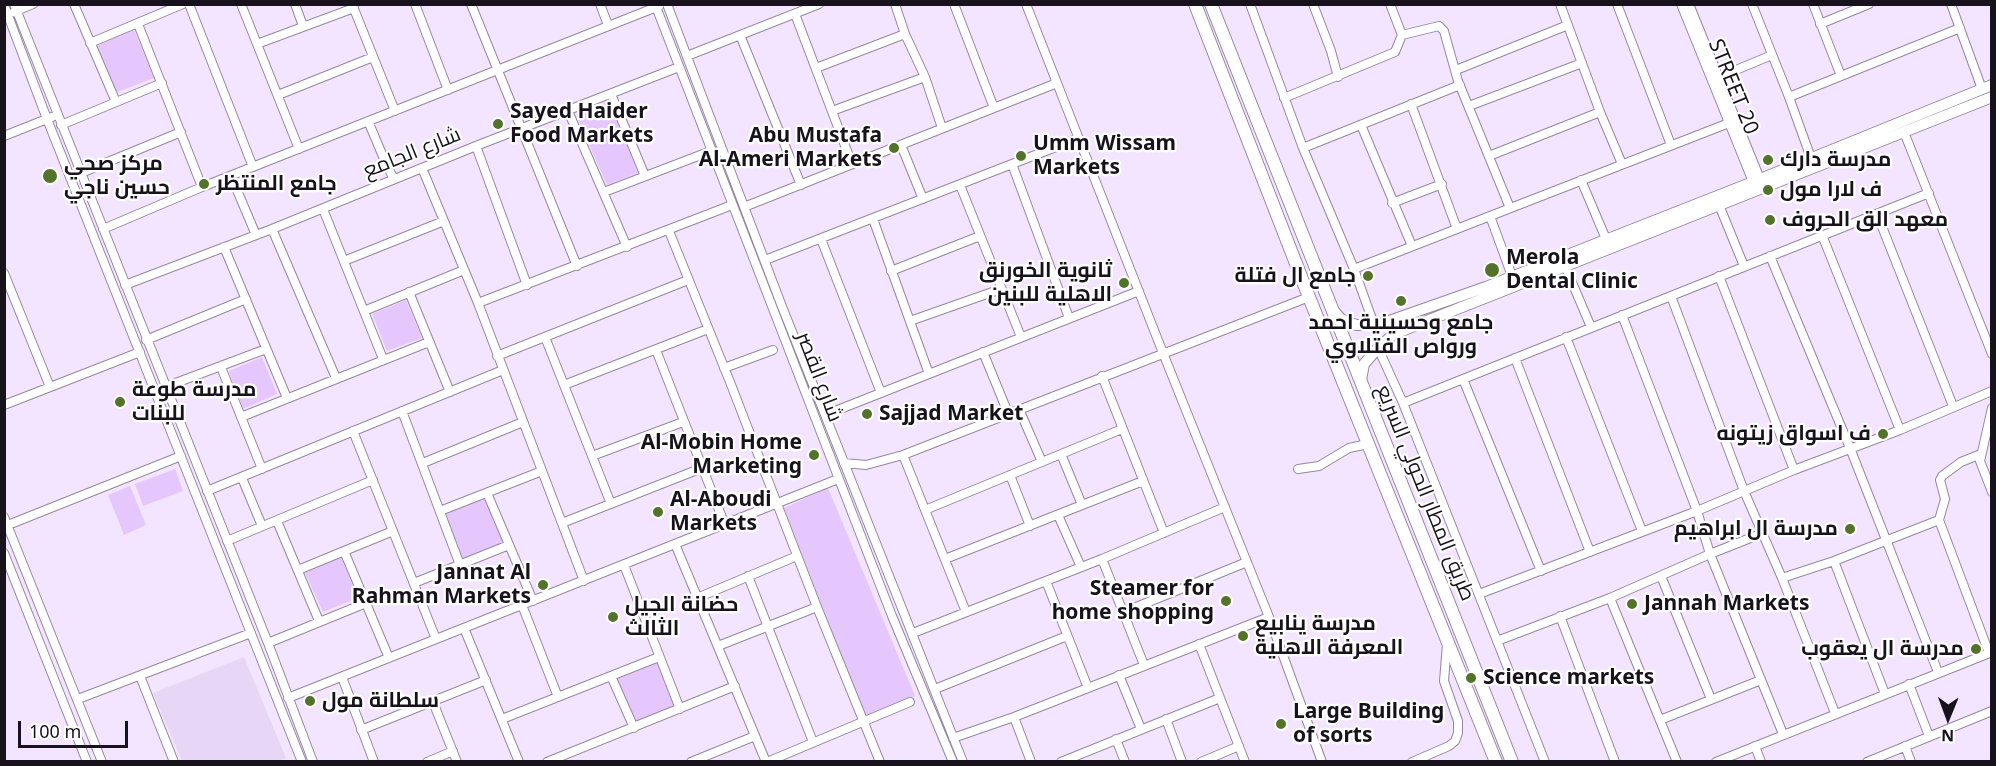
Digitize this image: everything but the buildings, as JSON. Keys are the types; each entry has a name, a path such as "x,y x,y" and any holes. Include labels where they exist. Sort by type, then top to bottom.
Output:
{"highway":[{"name":"طريق المطار الحولي السريع","path":"1195,4 1309,297 1496,762"},
{"name":"طريق المطار الحولي السريع","path":"1211,4 1512,762"}],"main road":[{"path":"1361,386 1361,370 1364,364 1394,334 1498,287 1512,276 1757,181 1987,87"},
{"path":"1330,306 1341,319 1356,325 1378,325 1564,266 1992,97"}],"street":[{"path":"9,8 33,4"},
{"path":"74,4 116,102"},
{"path":"90,43 183,4"},
{"path":"189,4 253,167"},
{"path":"241,4 299,149"},
{"path":"295,4 303,26"},
{"path":"415,4 448,90"},
{"path":"471,4 577,266"},
{"path":"600,4 608,25"},
{"path":"667,4 765,260 771,291"},
{"path":"687,56 819,4"},
{"path":"894,4 905,34 926,78 942,128"},
{"path":"954,4 994,108"},
{"path":"1026,4 1269,617 1322,762"},
{"path":"1250,4 1303,148 1354,269 1372,319 1378,325"},
{"path":"1313,4 1331,51 1338,77"},
{"path":"1284,98 1395,52 1402,35 1390,4"},
{"path":"1560,4 1622,164"},
{"path":"1617,4 1671,145"},
{"name":"STREET 20","path":"1680,4 1729,123 1757,181"},
{"name":"STREET 20","path":"1689,4 1719,76 1757,181"},
{"path":"1752,4 1811,158"},
{"path":"1813,4 1841,76"},
{"path":"1821,24 1869,4"},
{"path":"103,229 202,187 608,25 643,8 658,5"},
{"name":"شارع القصر","path":"658,5 679,67 732,205 782,319 838,479 952,762"},
{"path":"1954,5 1960,28 1987,87"},
{"path":"258,45 353,6 395,111"},
{"path":"9,8 81,172 313,762"},
{"path":"9,8 47,119 302,762"},
{"path":"795,14 852,164"},
{"path":"138,24 202,187"},
{"path":"1456,70 1568,25"},
{"path":"1402,35 1439,26 1444,31 1460,84 1510,208"},
{"path":"1789,97 1960,28"},
{"path":"816,68 905,34"},
{"path":"740,35 801,185"},
{"path":"1719,76 1772,55"},
{"path":"278,95 373,57"},
{"path":"1469,106 1582,63"},
{"name":"شارع الجامع","path":"125,285 679,67"},
{"path":"832,111 926,78"},
{"path":"61,125 162,83"},
{"path":"744,207 1058,83"},
{"path":"1303,148 1460,84"},
{"path":"611,94 645,176"},
{"path":"1411,104 1457,229"},
{"path":"568,111 627,247"},
{"path":"1489,156 1600,112"},
{"path":"4,136 57,115"},
{"path":"368,121 394,179"},
{"path":"1354,269 1729,123"},
{"path":"1361,125 1412,246"},
{"path":"81,172 182,132"},
{"path":"1904,132 1992,354"},
{"path":"765,260 1079,138"},
{"path":"901,145 923,199"},
{"path":"476,146 526,285"},
{"path":"603,192 711,151"},
{"path":"1012,164 1069,318"},
{"path":"422,168 478,303 584,581"},
{"path":"231,176 256,235"},
{"path":"1581,180 1606,239"},
{"path":"1392,202 1442,184"},
{"path":"960,185 1021,337"},
{"path":"1403,403 1929,193"},
{"path":"478,303 732,205"},
{"path":"1719,205 1744,266"},
{"path":"323,209 383,359"},
{"path":"1877,214 1953,406"},
{"path":"1490,216 1512,276"},
{"path":"873,219 929,374"},
{"path":"344,261 444,221"},
{"path":"272,229 336,378"},
{"path":"669,231 880,762"},
{"path":"1822,235 1900,430"},
{"path":"891,271 980,236"},
{"path":"821,238 881,393"},
{"path":"224,247 287,398"},
{"path":"1770,256 1850,448 1938,672"},
{"path":"1564,266 1591,327"},
{"path":"364,311 464,270"},
{"path":"4,273 50,387"},
{"path":"1719,276 1794,470"},
{"path":"497,356 688,280"},
{"path":"910,321 1001,289"},
{"path":"825,415 1139,291"},
{"path":"409,292 450,392"},
{"path":"1671,296 1744,491 1782,578 1835,713"},
{"path":"844,463 866,465 903,455 1309,297"},
{"path":"146,340 246,299"},
{"path":"1622,315 1697,511 1710,554 1783,734"},
{"path":"782,319 825,415 963,762"},
{"path":"564,385 708,329"},
{"path":"545,337 611,504"},
{"path":"1566,338 1642,531"},
{"path":"241,417 429,342"},
{"path":"1378,348 1403,403 1545,762"},
{"path":"165,387 266,349"},
{"path":"656,350 725,525"},
{"path":"724,368 773,350"},
{"path":"4,405 140,352"},
{"path":"983,352 1008,413"},
{"path":"1515,358 1590,552"},
{"path":"221,367 262,469"},
{"path":"207,491 503,370"},
{"path":"1102,376 1164,533"},
{"path":"1463,379 1541,571"},
{"path":"1479,594 1697,511 1992,391"},
{"path":"1992,408 1980,461 1992,492"},
{"path":"1019,409 1042,462"},
{"path":"166,415 170,415 174,410"},
{"path":"402,411 460,565"},
{"path":"423,463 523,422"},
{"path":"592,456 683,422"},
{"path":"925,510 1122,429"},
{"path":"353,431 436,639"},
{"path":"175,439 185,436"},
{"path":"1298,468 1319,466 1349,448 1368,444"},
{"path":"1062,454 1082,505"},
{"path":"1716,762 1990,652 1939,520 1945,499 1940,480 1942,476 1960,462 1981,454"},
{"path":"903,455 966,612"},
{"path":"102,762 6,521 181,456"},
{"path":"562,523 702,468"},
{"path":"440,511 542,471"},
{"path":"1010,475 1030,526"},
{"path":"242,478 262,526"},
{"path":"288,698 838,479"},
{"path":"227,542 373,480"},
{"path":"945,559 1143,481"},
{"path":"487,493 533,601"},
{"path":"913,633 1225,507"},
{"path":"1058,515 1081,567"},
{"path":"1782,578 1834,561 1939,520"},
{"path":"277,521 320,621"},
{"path":"298,570 393,531"},
{"path":"1497,641 1610,598 1763,533"},
{"path":"675,544 767,762 910,702"},
{"path":"414,583 509,545"},
{"path":"344,550 389,658"},
{"path":"5,554 7,566 38,636 87,762"},
{"path":"697,597 797,556"},
{"path":"1102,558 1144,665"},
{"path":"1834,561 1885,694"},
{"path":"1124,612 1247,562"},
{"path":"624,565 680,709"},
{"path":"748,576 813,742"},
{"path":"1661,576 1711,699"},
{"path":"1046,581 1088,688"},
{"path":"1610,598 1677,762"},
{"path":"268,643 366,603"},
{"path":"889,608 896,609 901,604"},
{"path":"522,605 558,697"},
{"path":"718,646 817,607"},
{"path":"1560,616 1615,762"},
{"path":"895,622 900,617 907,618"},
{"path":"953,738 1014,717 1269,617"},
{"path":"464,628 519,762"},
{"path":"38,636 46,636 50,629"},
{"path":"1412,762 1449,746 1455,741 1458,733 1458,721 1444,681 1447,651 1444,632"},
{"path":"78,699 251,633"},
{"path":"935,688 1067,636"},
{"path":"1199,644 1245,762"},
{"path":"44,652 50,646 58,648"},
{"path":"502,719 659,657"},
{"path":"140,675 174,762"},
{"path":"1119,675 1141,729"},
{"path":"611,676 634,728"},
{"path":"342,677 374,762"},
{"path":"361,730 486,680"},
{"path":"1660,720 1761,680"},
{"path":"1909,684 1929,736"},
{"path":"547,762 735,686"},
{"path":"1061,762 1220,698"},
{"path":"433,702 457,762"},
{"path":"1867,762 1992,711"},
{"path":"1014,717 1031,762"},
{"path":"1166,719 1182,762"},
{"path":"691,762 755,736"},
{"path":"1116,739 1125,762"},
{"path":"1201,762 1239,746"},
{"path":"1755,746 1761,762"},
{"path":"1905,746 1911,762"},
{"path":"428,762 453,751"},
{"path":"576,752 580,762"}],"shaded area":[{"path":"134,29 154,78 115,93 95,46"},
{"path":"609,101 638,173 607,185 576,115"},
{"path":"406,300 422,338 387,351 372,314"},
{"path":"262,357 277,394 243,409 229,371"},
{"path":"175,469 183,491 143,506 135,484"},
{"path":"130,486 146,525 124,535 108,495"},
{"path":"828,488 915,696 865,717 784,508"},
{"path":"486,496 505,543 462,561 444,512"},
{"path":"341,557 358,598 323,612 305,573"},
{"path":"244,657 286,758 276,762 182,761 153,693"},
{"path":"657,661 675,707 637,723 616,678"}],"place":[{"name":"Sayed Haider Food Markets","path":"498,124"},
{"name":"Abu Mustafa Al-Ameri Markets","path":"894,148"},
{"name":"Umm Wissam Markets","path":"1021,156"},
{"name":"مدرسة دارك","path":"1768,160"},
{"name":"مركز صحي حسين ناجي","path":"50,176"},
{"name":"جامع المنتظر","path":"204,184"},
{"name":"ف لارا مول","path":"1768,190"},
{"name":"معهد الق الحروف","path":"1770,220"},
{"name":"Merola Dental Clinic","path":"1492,270"},
{"name":"جامع ال فتلة","path":"1368,276"},
{"name":"ثانوية الخورنق الاهلية للبنين","path":"1124,283"},
{"name":"جامع وحسينية احمد ورواص الفتلاوي","path":"1401,301"},
{"name":"مدرسة طوعة للبنات","path":"120,402"},
{"name":"Sajjad Market","path":"867,414"},
{"name":"ف اسواق زيتونه","path":"1883,434"},
{"name":"Al-Mobin Home Marketing","path":"814,455"},
{"name":"Al-Aboudi Markets","path":"658,512"},
{"name":"مدرسة ال ابراهيم","path":"1850,529"},
{"name":"Jannat Al Rahman Markets","path":"543,585"},
{"name":"Steamer for home shopping","path":"1226,601"},
{"name":"Jannah Markets","path":"1632,604"},
{"name":"حضانة الجيل الثالث","path":"613,617"},
{"name":"مدرسة ينابيع المعرفة الاهلية","path":"1243,636"},
{"name":"مدرسة ال يعقوب","path":"1976,649"},
{"name":"Science markets","path":"1471,678"},
{"name":"سلطانة مول","path":"310,701"},
{"name":"Large Building of sorts","path":"1281,724"}]}
